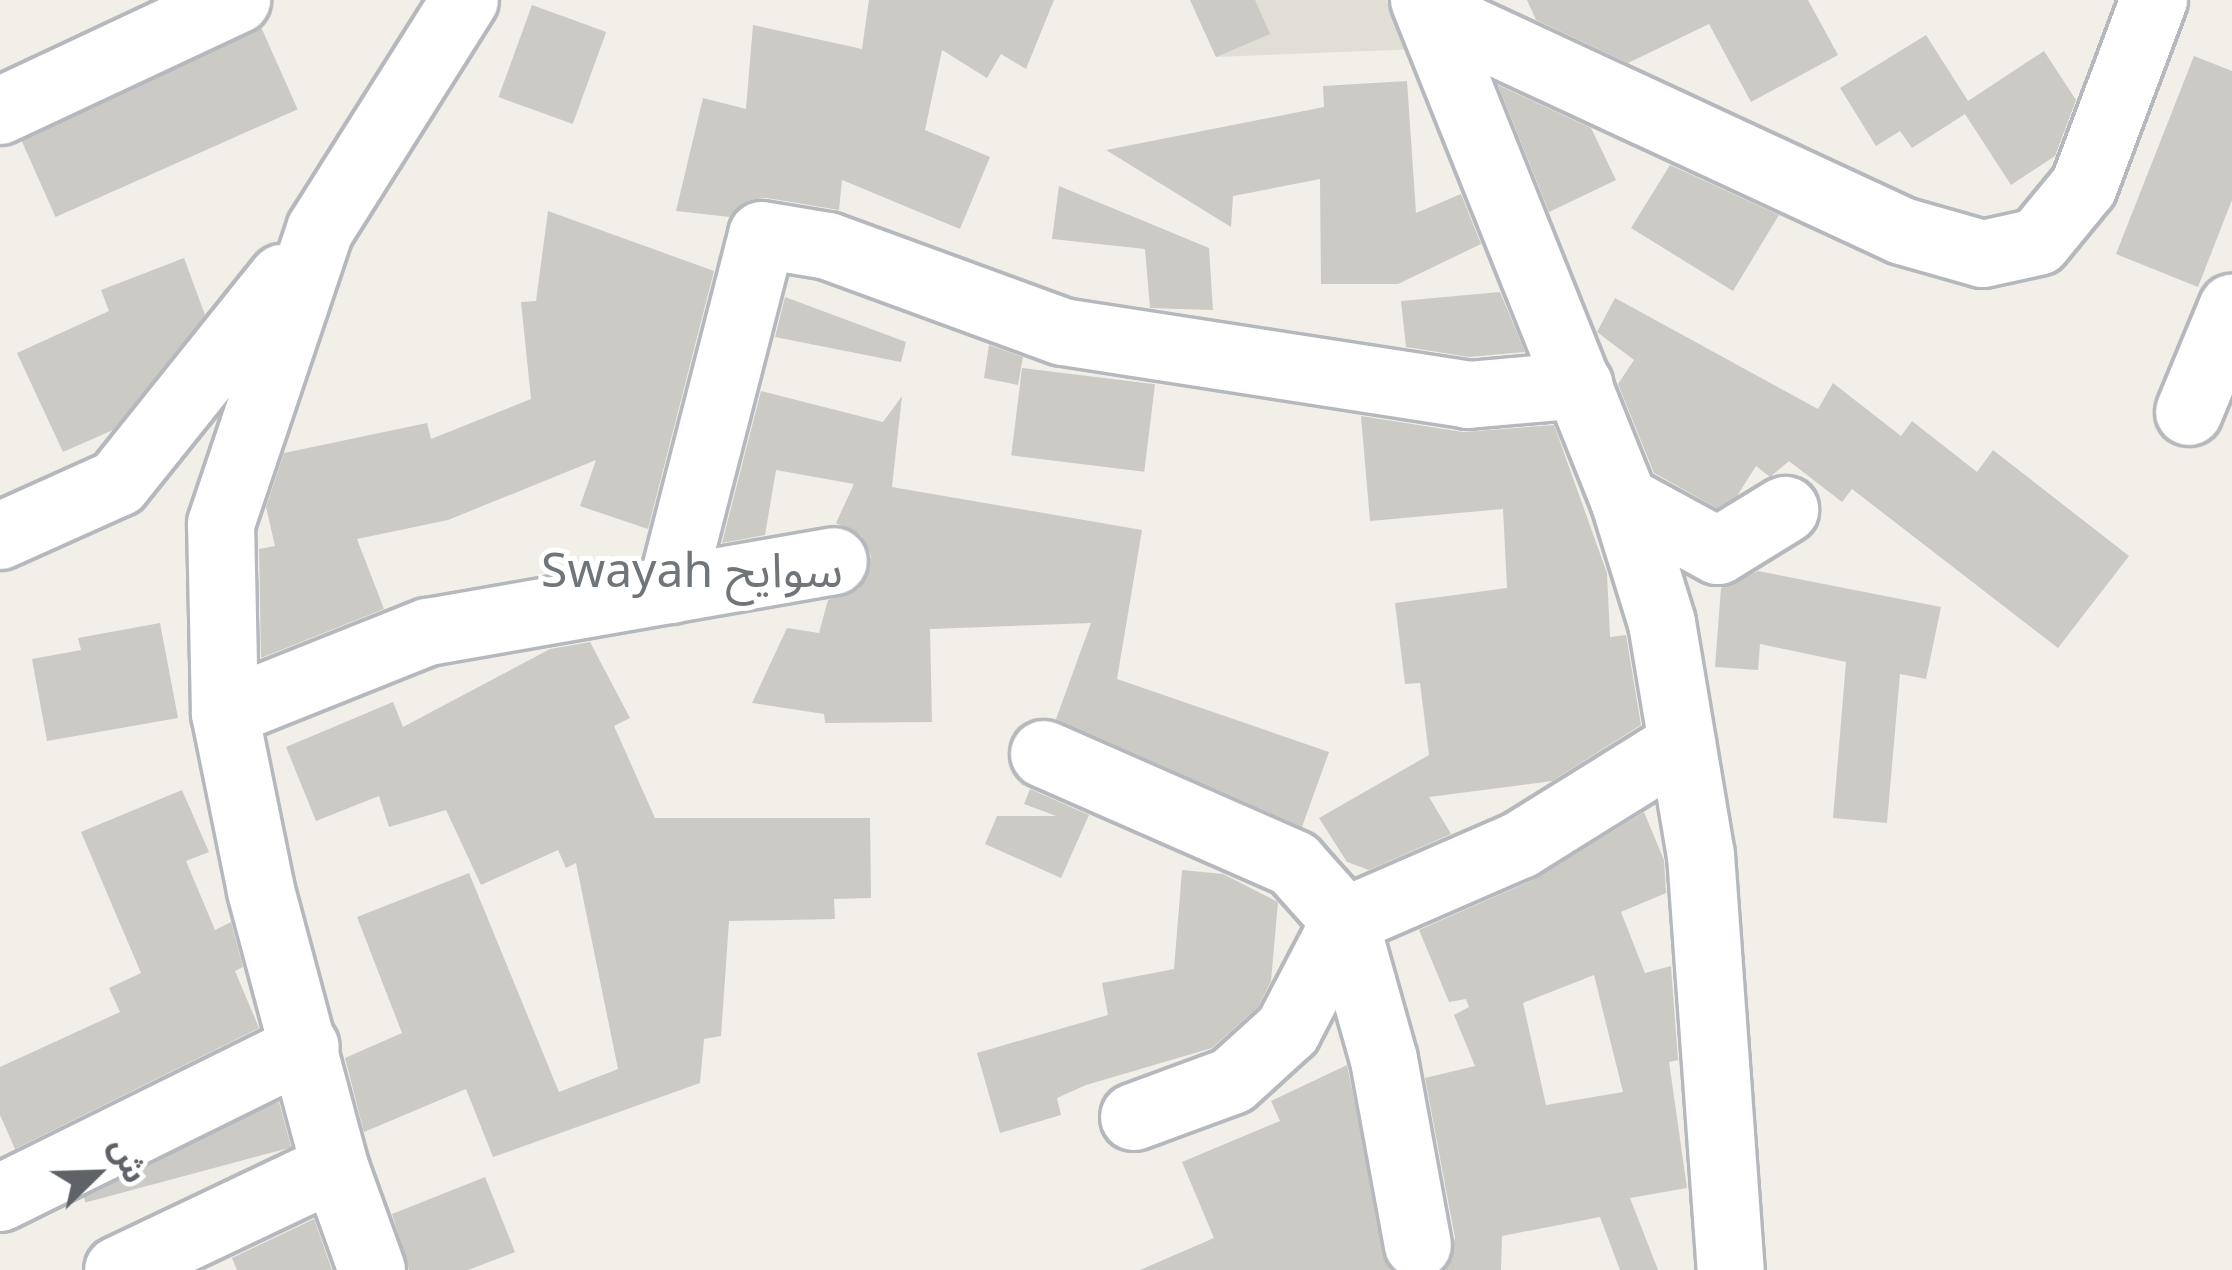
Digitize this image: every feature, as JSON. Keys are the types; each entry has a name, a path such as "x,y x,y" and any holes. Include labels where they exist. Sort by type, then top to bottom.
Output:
{"street":[{"path":"0,111 237,0"},
{"path":"0,536 118,483 320,230 465,0"},
{"path":"1427,6 1902,231 1983,254 2038,242 2084,186 2154,0"},
{"path":"1427,6 1624,500 1662,623 1701,855 1731,1270"},
{"path":"320,230 221,524 225,713 260,890 335,1167 372,1270"},
{"path":"671,590 762,235 828,247 1064,332 1468,395 1580,386"},
{"path":"2189,412 2232,308"},
{"path":"1624,500 1718,550 1786,510"},
{"path":"225,713 428,632 834,561"},
{"path":"1134,1118 1232,1081 1288,1030 1345,921 1520,845 1682,744"},
{"path":"1044,754 1294,864 1345,921 1384,1060 1418,1245"},
{"path":"0,1198 306,1047"},
{"path":"118,1270 335,1167"}],"shaded area":[{"path":"1190,0 1388,0 1419,49 1216,57"}],"building":[{"path":"869,0 1054,0 1026,69 1001,54 987,78 942,50 925,130 990,157 960,229 842,180 839,210 767,198 749,200 730,217 676,211 703,98 746,109 753,25 862,49"},
{"path":"1190,0 1255,0 1270,34 1216,57"},
{"path":"1527,0 1808,0 1838,55 1751,102 1709,24 1628,63 1536,20"},
{"path":"532,5 606,32 573,124 498,97"},
{"path":"261,27 298,109 56,217 19,135"},
{"path":"1926,35 1968,101 2044,51 2076,100 2055,156 2011,185 1965,114 1912,148 1900,131 1876,146 1840,88"},
{"path":"2194,56 2232,71 2232,200 2198,287 2116,254"},
{"path":"1407,81 1416,213 1461,194 1481,244 1398,284 1321,284 1320,179 1233,196 1231,227 1106,150 1324,107 1323,86"},
{"path":"1498,85 1591,128 1616,180 1549,212"},
{"path":"1670,165 1779,215 1733,291 1631,228"},
{"path":"1059,186 1209,248 1213,310 1150,308 1145,249 1052,239"},
{"path":"548,211 714,271 648,529 580,506 596,460 448,520 357,539 384,609 261,658 259,549 275,546 266,507 284,453 427,423 431,439 531,399 521,302 536,301"},
{"path":"184,258 205,315 113,430 63,452 17,353 109,311 101,290"},
{"path":"1500,292 1525,352 1469,357 1406,347 1401,301"},
{"path":"785,297 906,342 901,362 775,337"},
{"path":"1615,298 1818,409 1833,383 1901,436 1912,421 1977,472 1993,450 2129,556 2058,648 1852,489 1842,502 1789,461 1770,477 1756,466 1737,496 1717,508 1654,473 1618,384 1634,360 1597,332"},
{"path":"989,345 1023,357 1018,385 984,378"},
{"path":"1022,368 1155,384 1144,472 1011,455"},
{"path":"761,391 883,422 902,396 892,487 1142,530 1117,679 1329,752 1302,827 1056,719 1091,623 930,629 932,722 825,723 824,714 752,703 787,628 819,633 828,600 859,589 871,556 862,536 836,523 854,484 776,470 765,535 722,543"},
{"path":"1361,416 1463,432 1554,425 1607,573 1610,637 1626,635 1641,725 1552,781 1429,797 1451,834 1369,870 1347,862 1319,818 1429,755 1420,683 1405,684 1395,603 1507,588 1503,509 1370,521"},
{"path":"1758,571 1941,607 1926,679 1900,674 1887,823 1833,818 1846,662 1760,644 1758,670 1715,667 1721,588"},
{"path":"160,623 178,718 47,741 32,659 81,650 78,638"},
{"path":"590,642 630,718 614,726 655,818 870,818 871,898 834,899 835,919 729,921 721,1036 704,1039 700,1083 493,1157 466,1089 364,1132 345,1058 402,1033 357,917 469,873 559,1092 618,1069 576,863 566,868 558,850 481,885 446,810 389,827 379,796 316,821 286,747 393,702 403,727 550,649"},
{"path":"1030,789 1089,815 1061,878 985,844 997,816 1056,816 1024,804"},
{"path":"182,790 209,852 186,861 215,930 231,922 243,967 235,971 259,1028 15,1149 0,1115 0,1067 120,1012 109,988 141,973 81,832"},
{"path":"1644,812 1664,860 1666,893 1621,912 1645,973 1671,966 1678,1060 1669,1062 1687,1188 1630,1198 1658,1270 1620,1270 1600,1217 1502,1236 1501,1270 1445,1270 1455,1238 1425,1078 1475,1066 1454,1015 1469,1007 1466,999 1449,1002 1419,930 1535,879","holes":["1594,975 1623,1092 1546,1105 1523,1003"]},
{"path":"1182,870 1223,874 1278,902 1271,981 1258,1007 1212,1048 1086,1085 1057,1098 1061,1115 1000,1133 977,1053 1108,1015 1102,983 1174,969"},
{"path":"1347,1065 1390,1270 1140,1270 1214,1238 1182,1162 1280,1121 1271,1101"},
{"path":"279,1102 291,1147 85,1203 73,1157"},
{"path":"485,1177 515,1252 468,1270 409,1270 392,1214"},
{"path":"314,1219 332,1270 237,1270 232,1258"}],"district":[{"name":"Swayah سوايح","path":"692,569"}]}
